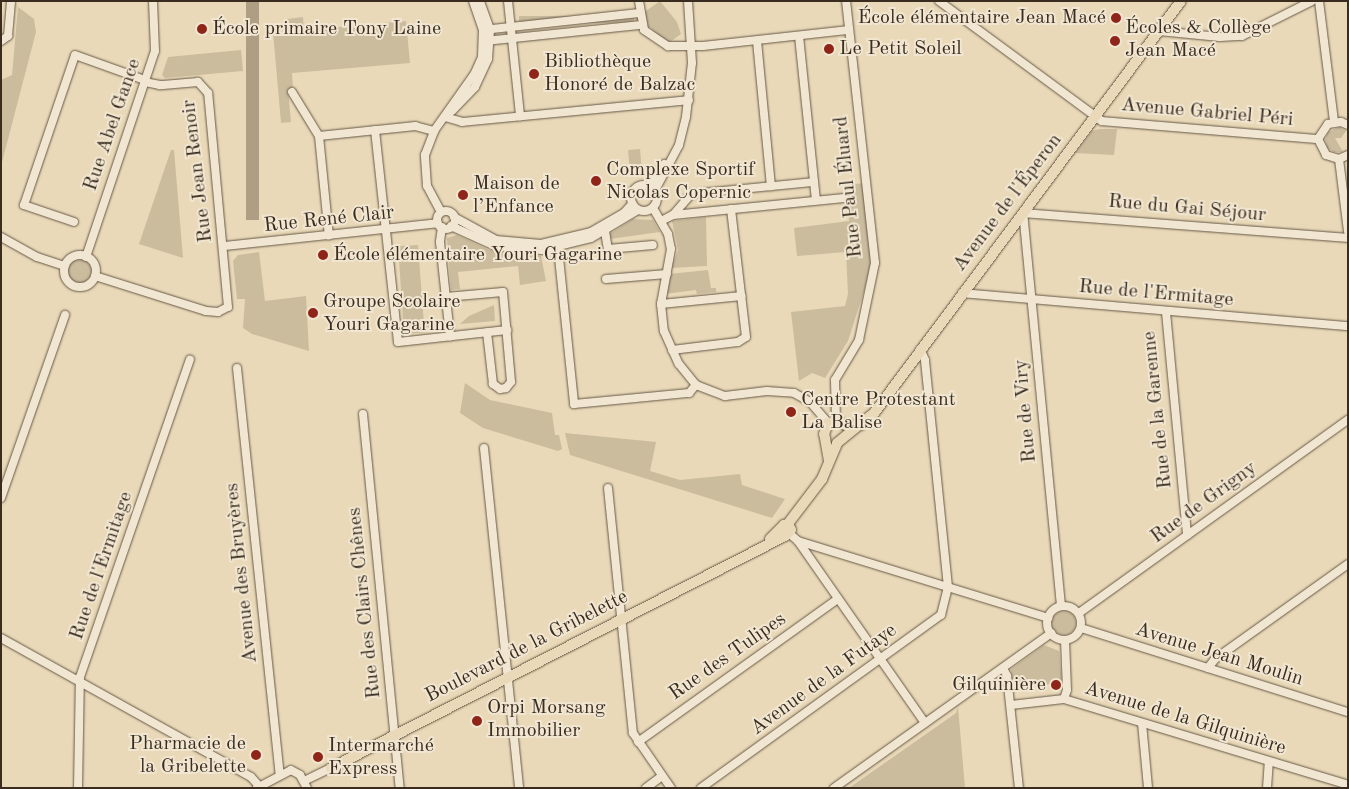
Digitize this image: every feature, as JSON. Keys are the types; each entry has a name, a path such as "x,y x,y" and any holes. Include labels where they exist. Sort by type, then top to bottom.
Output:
{"main road":[{"name":"Avenue de l'Éperon","path":"788,533 822,479 838,443 875,412 920,349 1181,1"},
{"path":"835,423 861,424"},
{"path":"835,423 846,436"},
{"path":"829,462 825,437 835,423"},
{"path":"825,437 838,443"},
{"name":"Boulevard de la Gribelette","path":"331,768 765,543 788,533"}],"street":[{"path":"1,41 8,36 11,1"},
{"name":"Rue Abel Gance","path":"86,257 157,41 153,1"},
{"path":"473,1 487,29"},
{"path":"450,336 440,242 441,212 429,194 424,170 427,146 434,131 475,73 488,41 480,1"},
{"path":"508,1 520,116"},
{"path":"638,1 642,25 647,34 668,46 692,47 849,30"},
{"path":"652,188 679,145 687,100 692,47 688,1"},
{"name":"Rue Paul Éluard","path":"835,423 835,380 859,340 875,263 846,1"},
{"path":"940,1 1094,118"},
{"path":"1159,31 1242,36 1312,1"},
{"path":"1319,1 1334,122"},
{"path":"487,29 640,13"},
{"path":"488,41 642,25"},
{"path":"799,36 816,200"},
{"path":"757,41 771,186"},
{"name":"Rue Jean Renoir","path":"74,222 24,205 75,55 160,85 198,82 208,93 229,302 224,311 206,311 95,276"},
{"path":"292,92 319,136 329,236"},
{"path":"444,118 462,122 687,100"},
{"name":"Avenue Gabriel Péri","path":"1094,118 1318,139"},
{"path":"1348,125 1334,122 1323,127 1318,139 1322,151 1339,158 1348,155"},
{"path":"319,136 415,126 434,131"},
{"path":"376,130 398,342 507,330"},
{"path":"1339,158 1348,231"},
{"path":"674,216 688,196 813,182"},
{"path":"635,207 630,195 634,188 652,188"},
{"path":"652,188 657,198 653,208"},
{"path":"661,221 674,216 844,198"},
{"path":"454,217 451,226 506,249 558,248 605,231 635,207"},
{"path":"441,212 448,212 496,240 541,244 591,232 635,207 653,208"},
{"path":"653,208 661,221 671,248 661,304 664,331 672,350 696,385 725,396 767,391 794,393 810,402 835,423"},
{"path":"672,350 743,341 746,337 731,209"},
{"name":"Rue du Gai Séjour","path":"1023,213 1348,238"},
{"name":"Rue de Viry","path":"1023,213 1061,606"},
{"name":"Rue René Clair","path":"224,246 440,225 451,226"},
{"path":"605,231 608,249 653,245"},
{"path":"1,237 37,257 65,266"},
{"path":"558,248 574,404 690,393 696,385"},
{"path":"76,256 86,257 95,267 95,276 89,284 76,286 65,276 65,266 76,256"},
{"path":"606,279 667,274"},
{"path":"446,297 503,292 511,382 500,389 494,384 487,332"},
{"name":"Rue de l'Ermitage","path":"962,293 1031,301 1348,326"},
{"path":"661,304 742,296"},
{"name":"Rue de la Garenne","path":"1166,312 1187,535"},
{"path":"1,498 65,315"},
{"path":"920,349 925,360 948,587"},
{"name":"Rue de l'Ermitage","path":"78,788 79,682 190,360"},
{"name":"Avenue des Bruyères","path":"237,368 280,774"},
{"name":"Rue des Clairs Chênes","path":"363,414 400,788"},
{"name":"Rue de Grigny","path":"1079,613 1348,420"},
{"path":"484,448 519,788"},
{"path":"608,488 632,729 638,742 670,788"},
{"path":"788,533 948,587 1048,618"},
{"path":"788,533 838,599 926,723"},
{"path":"1208,668 1215,659 1348,564"},
{"name":"Avenue de la Futaye","path":"701,788 937,620 948,587"},
{"name":"Rue des Tulipes","path":"638,742 838,599"},
{"path":"1048,618 1061,606 1071,607 1079,613 1081,628 1075,636 1065,640 1051,633"},
{"path":"1048,618 1051,633"},
{"name":"Avenue Jean Moulin","path":"1081,628 1348,712"},
{"path":"834,788 1051,633"},
{"path":"1,638 252,777 258,787 280,774 294,770 306,785"},
{"path":"1064,699 1068,690 1065,640"},
{"path":"1003,668 1007,676 1011,705 1018,788"},
{"name":"Avenue de la Gilquinière","path":"1011,705 1064,699 1348,785"},
{"path":"1142,723 1148,788"},
{"path":"1267,788 1269,762"},
{"name":"Boulevard de la Gribelette","path":"306,785 331,768"},
{"path":"646,788 662,776"}],"shaded area":[{"path":"246,1 259,1 259,220 246,220"},
{"path":"660,1 677,22 681,34 670,42 662,40 650,27 647,28 643,13"},
{"path":"18,7 34,19 36,32 1,166 1,80 12,75"},
{"path":"519,16 634,16 634,23 519,23"},
{"path":"303,17 304,30 406,21 410,63 292,73 293,89 288,90 291,122 281,123 273,32 287,31 287,19"},
{"path":"241,50 243,71 165,78 162,75 168,57"},
{"path":"1339,127 1346,131 1341,138 1335,138 1343,152 1334,152 1327,148 1325,140 1328,132"},
{"path":"1117,129 1114,155 1075,153 1092,131"},
{"path":"640,149 642,171 630,172 628,150"},
{"path":"171,150 174,150 183,258 139,244"},
{"path":"864,183 873,263 848,341 825,378 812,373 799,381 791,312 845,306 848,294 846,252 797,256 794,228 849,221 845,185"},
{"path":"706,217 707,266 671,268 678,250 672,221"},
{"path":"633,219 653,220 660,232 610,239 608,235"},
{"path":"457,235 491,251 541,256 546,281 520,285 518,266 458,272 460,289 451,290 447,238"},
{"path":"418,245 424,324 442,322 443,331 404,334 398,246"},
{"path":"259,252 265,301 306,296 309,351 252,334 243,328 245,299 237,299 233,261 238,255"},
{"path":"79,259 84,260 90,266 90,276 84,282 79,283 74,282 68,276 67,271 68,266 74,260"},
{"path":"708,270 711,288 716,288 716,292 697,294 696,290 665,294 669,274"},
{"path":"494,305 495,321 460,324 469,316"},
{"path":"465,383 490,400 552,413 555,435 559,435 562,449 558,451 483,428 460,413"},
{"path":"565,433 656,442 650,471 680,480 740,474 742,485 785,499 772,518 570,455"},
{"path":"1064,611 1072,615 1076,623 1072,631 1064,635 1056,631 1052,623 1056,615"},
{"path":"1044,645 1059,651 1062,683 1013,688 1011,669"},
{"path":"958,707 965,788 849,788 956,713"}],"place":[{"name":"École élémentaire Jean Macé","path":"1116,18"},
{"name":"École primaire Tony Laine","path":"202,29"},
{"name":"Écoles & Collège Jean Macé","path":"1115,41"},
{"name":"Le Petit Soleil","path":"829,49"},
{"name":"Bibliothèque Honoré de Balzac","path":"534,74"},
{"name":"Complexe Sportif Nicolas Copernic","path":"596,181"},
{"name":"Maison de l’Enfance","path":"463,195"},
{"name":"École élémentaire Youri Gagarine","path":"323,255"},
{"name":"Groupe Scolaire Youri Gagarine","path":"313,313"},
{"name":"Centre Protestant La Balise","path":"791,412"},
{"name":"Gilquinière","path":"1056,685"},
{"name":"Orpi Morsang Immobilier","path":"477,721"},
{"name":"Pharmacie de la Gribelette","path":"256,755"},
{"name":"Intermarché Express","path":"318,757"}]}
